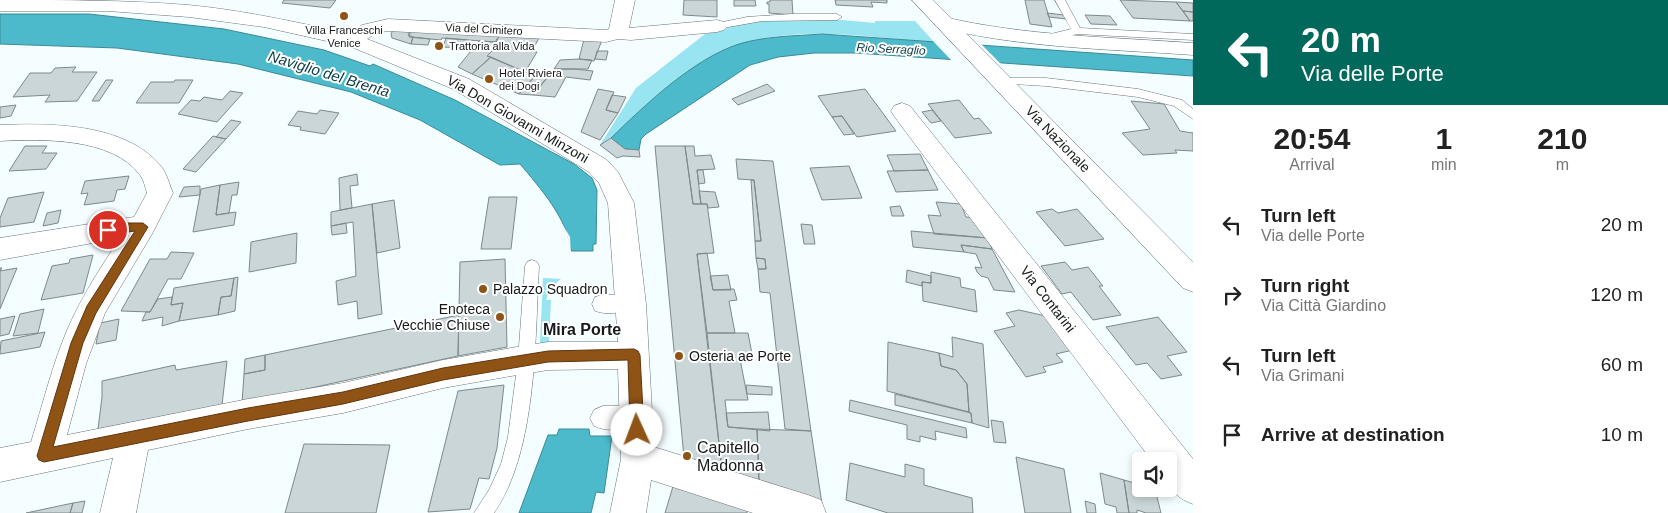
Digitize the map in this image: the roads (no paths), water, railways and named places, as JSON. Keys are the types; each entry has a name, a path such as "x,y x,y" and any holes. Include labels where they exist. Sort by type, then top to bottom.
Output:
{"street":[{"path":"618,33 625,0"},
{"name":"Via Nazionale","path":"922,0 1193,280"},
{"name":"Via Don Giovanni Minzoni","path":"0,5 108,5 189,12 264,21 355,41 461,84 579,153 604,172 622,203 634,355 638,459 628,513"},
{"name":"Via del Cimitero","path":"355,41 358,34 375,26 388,25 606,36 618,33 631,34 718,26"},
{"path":"950,28 965,28 1052,39 1193,49"},
{"name":"Via Contarini","path":"902,111 1193,488"},
{"path":"0,133 38,132 82,136 102,141 136,157 150,169 156,177 160,193 143,227 92,310 77,343 44,456"},
{"path":"0,249 126,227 143,227"},
{"path":"0,465 248,414 343,398 443,374 548,356 634,355"},
{"path":"118,513 134,438"},
{"path":"638,459 808,513"}],"lane":[{"path":"1060,0 1077,31"},
{"name":"Via del Cimitero","path":"718,26 734,21 760,17 837,17"},
{"path":"1052,39 1051,37 1077,31 1193,37"},
{"path":"999,79 1046,82 1138,93 1178,102 1193,114"},
{"path":"483,513 495,496 509,466 516,437 526,360 532,266"}],"water":[{"name":"Naviglio del Brenta","path":"0,14 89,14 224,29 324,50 370,66 373,64 455,100 574,164 592,178 597,190 596,244 593,244 593,251 571,251 565,227 552,204 520,164 500,165 420,120 351,92 238,64 117,48 0,44"},
{"name":"Rio Serraglio","path":"822,34 1193,60 1193,76 856,53 814,53 778,57 750,65 646,134 641,139 639,150 625,149 611,138 670,84 704,60 722,51 759,39"},
{"path":"559,429 589,429 590,436 612,436 604,493 596,492 591,513 519,513 548,435 557,435"}],"place":[{"name":"Villa Franceschi Venice","path":"344,16"},
{"name":"Trattoria alla Vida","path":"439,46"},
{"name":"Hotel Riviera dei Dogi","path":"489,79"},
{"name":"Palazzo Squadron","path":"483,289"},
{"name":"Enoteca Vecchie Chiuse","path":"500,317"},
{"name":"Osteria ae Porte","path":"679,356"},
{"name":"Capitello Madonna","path":"687,456"}],"district":[{"name":"Mira Porte","path":"582,329"}]}
